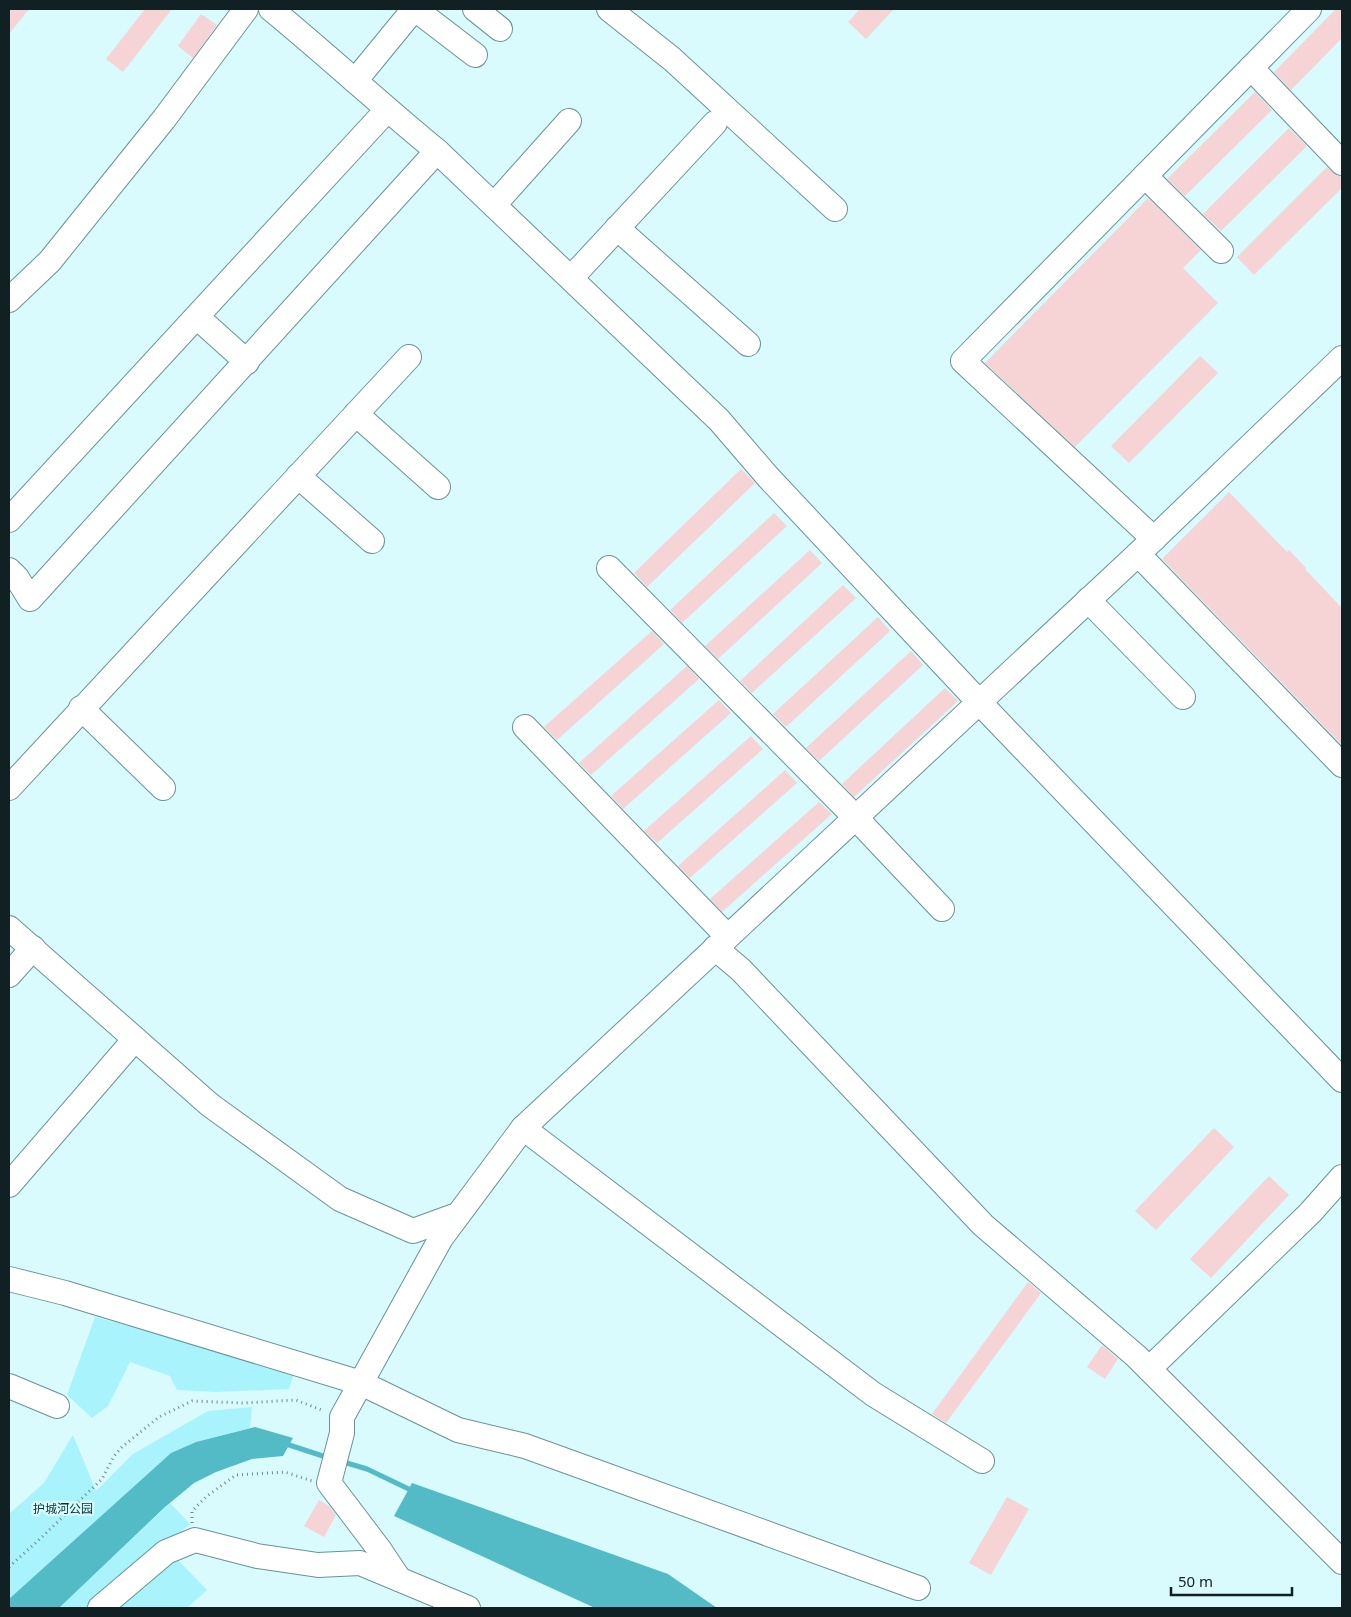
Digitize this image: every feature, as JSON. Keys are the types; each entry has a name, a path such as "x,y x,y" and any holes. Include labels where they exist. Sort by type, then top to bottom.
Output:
{"street":[{"path":"9,300 50,261 164,120 246,9"},
{"path":"271,9 437,151 719,420 768,477 979,702 1342,1080"},
{"path":"355,81 414,9 475,55"},
{"path":"474,9 500,29"},
{"path":"609,9 672,59 835,209"},
{"path":"1309,9 964,361 1146,547 1342,765"},
{"path":"1251,68 1342,163"},
{"path":"9,520 387,110"},
{"path":"494,205 569,121"},
{"path":"570,278 715,123"},
{"path":"12,578 30,599 437,151"},
{"path":"1145,176 1221,251"},
{"path":"617,228 748,344"},
{"path":"197,317 247,362"},
{"path":"9,788 409,358"},
{"path":"399,1579 379,1549 331,1486 342,1425 361,1383 441,1238 523,1128 1146,547 1342,358"},
{"path":"356,414 438,487"},
{"path":"298,476 372,541"},
{"path":"609,568 855,817 942,908"},
{"path":"1088,600 1183,697"},
{"path":"82,708 163,788"},
{"path":"525,727 721,942 741,970 983,1225 1149,1368 1342,1562"},
{"path":"9,928 210,1105 340,1199 413,1231 458,1215"},
{"path":"9,975 33,948"},
{"path":"9,1185 134,1039"},
{"path":"523,1128 873,1394 982,1461"},
{"path":"1149,1368 1310,1213 1342,1177"},
{"path":"9,1279 65,1293 361,1383 458,1430 525,1446 918,1588"},
{"path":"9,1386 57,1406"},
{"path":"100,1608 166,1552 196,1540 257,1556 318,1565 360,1563 468,1608"}],"path":[{"path":"9,1567 44,1536 102,1479 114,1456 122,1447 159,1417 192,1401 244,1403 296,1400 342,1425"},
{"path":"190,1542 192,1511 207,1496 236,1475 285,1472 331,1486"}],"green space":[{"path":"95,1317 295,1370 289,1389 216,1392 177,1390 170,1376 130,1362 108,1406 92,1418 67,1395"},
{"name":"护城河公园","path":"252,1407 250,1428 196,1442 171,1453 9,1599 9,1514 44,1483 73,1435 96,1491 133,1454 208,1411"},
{"path":"170,1503 190,1524 90,1608 59,1608"},
{"path":"174,1556 207,1590 187,1608 114,1608"}],"shaded area":[{"path":"255,1427 293,1438 283,1456 252,1459 216,1472 194,1483 165,1507 59,1608 9,1608 9,1599 171,1453 196,1442"},
{"path":"412,1483 668,1574 717,1608 595,1608 394,1516"}],"building":[{"path":"9,9 29,9 9,34"},
{"path":"145,9 172,9 123,72 106,59"},
{"path":"860,9 894,9 866,39 848,22"},
{"path":"1336,9 1342,9 1342,38 1291,90 1274,72"},
{"path":"201,14 217,25 193,58 178,46"},
{"path":"1255,92 1272,110 1185,196 1167,179"},
{"path":"1289,128 1307,146 1221,231 1203,214"},
{"path":"1327,167 1338,176 1342,176 1342,188 1254,275 1237,257"},
{"path":"1148,198 1201,250 1183,268 1218,303 1075,447 985,363"},
{"path":"1200,356 1218,373 1129,463 1111,446"},
{"path":"741,469 755,483 647,587 634,573"},
{"path":"1229,492 1287,552 1289,550 1342,608 1342,745 1162,559"},
{"path":"774,513 787,526 682,623 670,610"},
{"path":"810,550 822,563 718,659 705,646"},
{"path":"843,585 856,598 752,693 740,681"},
{"path":"878,617 890,631 786,727 773,714"},
{"path":"652,631 664,644 557,740 544,727"},
{"path":"911,651 923,665 819,761 806,748"},
{"path":"687,666 699,679 591,775 579,763"},
{"path":"945,688 958,701 854,797 842,784"},
{"path":"719,700 731,713 623,809 611,796"},
{"path":"751,736 763,749 657,843 644,831"},
{"path":"785,770 797,783 690,878 678,866"},
{"path":"819,802 832,814 722,912 710,899"},
{"path":"1214,1128 1234,1147 1156,1230 1135,1211"},
{"path":"1269,1176 1289,1195 1211,1278 1190,1259"},
{"path":"1028,1282 1041,1293 946,1423 932,1414"},
{"path":"1102,1345 1118,1359 1105,1379 1087,1367"},
{"path":"1007,1497 1029,1509 991,1575 969,1563"},
{"path":"319,1500 329,1506 336,1515 324,1537 304,1526"}],"waterway":[{"path":"283,1443 329,1458"},
{"path":"340,1461 367,1469 415,1492"}]}
